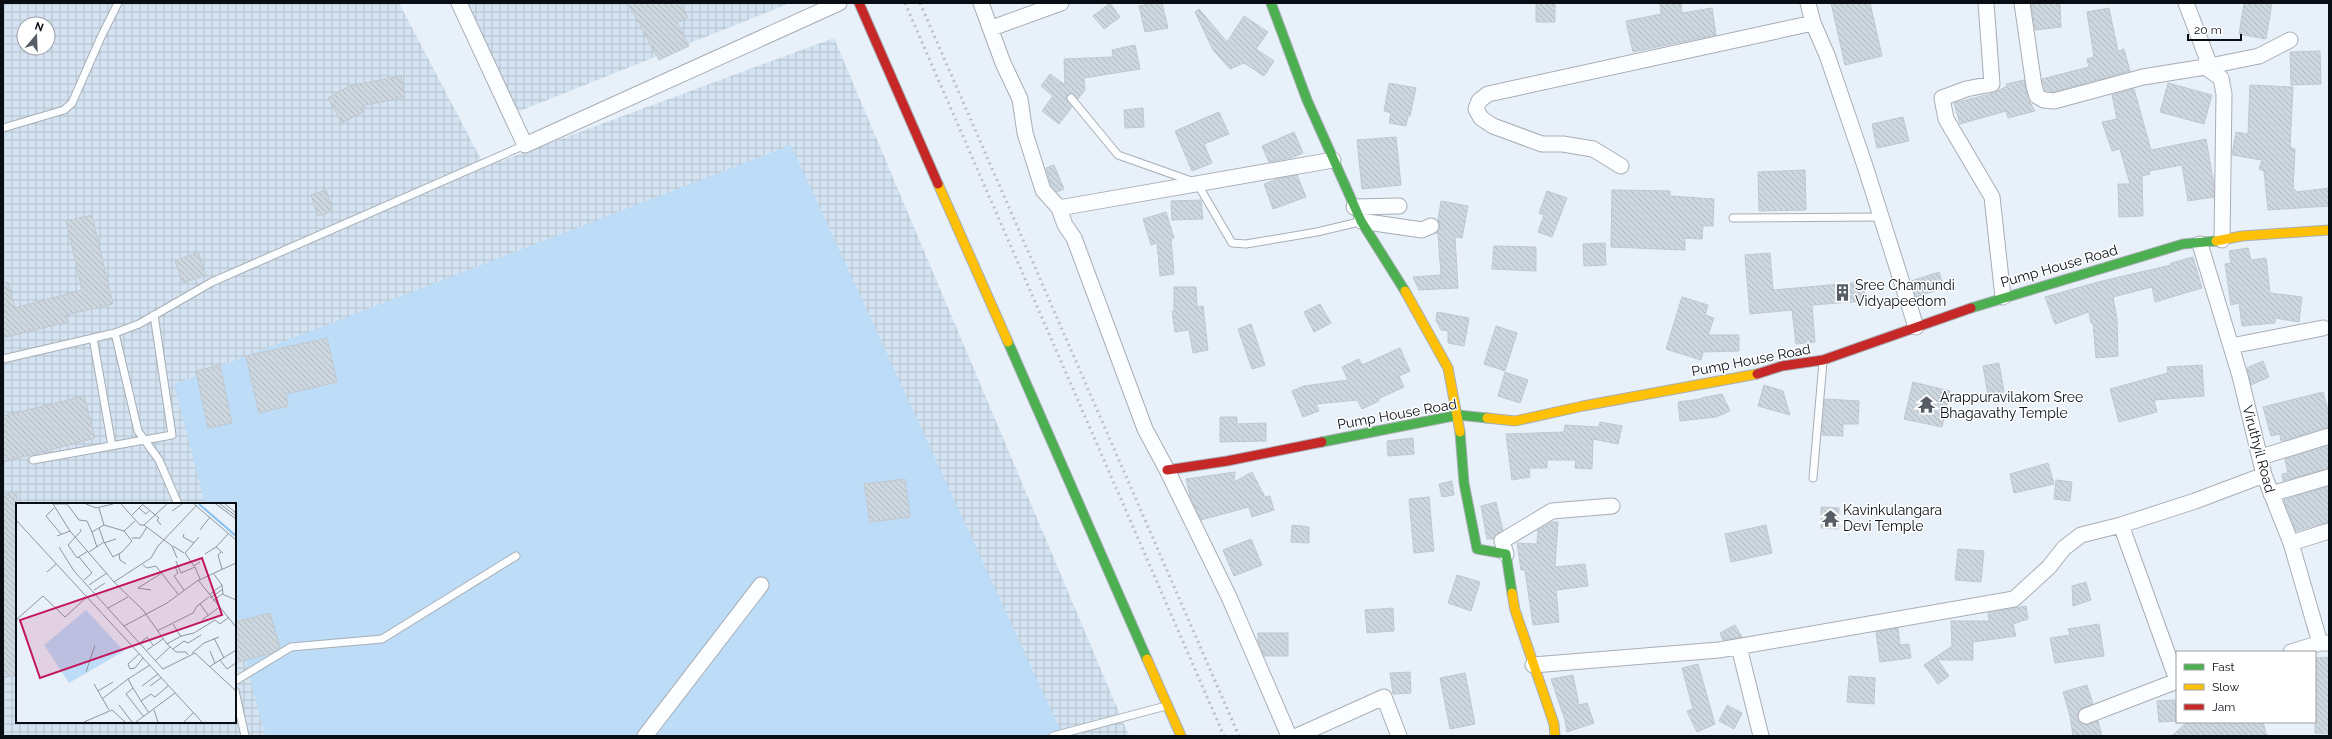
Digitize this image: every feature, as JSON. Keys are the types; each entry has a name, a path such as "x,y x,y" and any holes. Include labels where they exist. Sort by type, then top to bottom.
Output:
{"street":[{"path":"458,3 525,145 839,3"},
{"path":"859,3 1181,736"},
{"path":"981,3 992,28 1003,63 1020,99 1025,133 1043,190 1059,208 1065,225 1074,238 1145,429 1167,470 1229,597 1289,736"},
{"path":"992,28 1060,3"},
{"path":"1271,3 1307,100 1354,207 1361,221 1416,307 1448,368 1458,415 1464,484 1477,549 1506,554"},
{"path":"1808,3 1813,23 1827,55 1916,327"},
{"path":"1986,3 1992,84 1966,89 1942,98 1946,119 1992,197 2003,297"},
{"path":"2022,3 2034,86 2037,96 2044,100 2054,100 2143,77 2205,67 2259,56 2290,40"},
{"path":"2186,3 2208,58 2205,67"},
{"path":"1621,166 1593,149 1563,144 1542,144 1493,126 1481,118 1476,109 1479,101 1488,94 1711,47 1813,23"},
{"path":"2205,67 2221,78 2224,94 2222,240"},
{"path":"1059,208 1333,160"},
{"path":"1354,207 1399,206"},
{"path":"1361,221 1422,230 1431,226"},
{"name":"Pump House Road","path":"1167,470 1227,461 1458,415 1515,421 1583,406 1750,377 1782,366 1823,360 2003,297 2183,244 2200,244 2242,236 2329,230"},
{"name":"Viruthyil Road","path":"2200,244 2232,346 2261,457 2264,475 2291,543 2325,643"},
{"path":"2232,346 2323,328"},
{"path":"2261,457 2329,436"},
{"path":"1533,665 1719,650 2014,599 2049,567 2064,548 2081,535 2121,526 2195,502 2264,475"},
{"path":"2271,494 2329,477"},
{"path":"1555,736 1554,724 1515,610 1506,554 1502,541 1552,511 1612,506"},
{"path":"2121,526 2176,678"},
{"path":"2291,543 2329,531"},
{"path":"645,736 761,585"},
{"path":"2295,651 2325,643"},
{"path":"1739,647 1761,736"},
{"path":"2086,716 2176,681"},
{"path":"1297,736 1384,697 1399,736"}],"lane":[{"path":"3,128 64,110 72,104 79,91 101,37 118,3"},
{"path":"1070,98 1118,155 1197,183 1232,243 1246,244 1317,232 1361,221"},
{"path":"3,359 115,333 154,315 212,282 525,145"},
{"path":"1733,218 1881,217"},
{"path":"33,460 145,441 172,434 154,315"},
{"path":"115,333 138,431 159,460 178,503"},
{"path":"93,338 112,446"},
{"path":"1813,478 1823,360"},
{"path":"236,680 292,647 382,639 516,556"},
{"path":"236,696 245,736"},
{"path":"1052,736 1168,706"}],"shaded area":[{"path":"3,3 399,3 485,167 834,38 1129,736 3,736"},
{"path":"461,3 790,3 512,114"},
{"path":"791,145 1063,736 265,736 236,624 236,503 205,503 174,384"}],"building":[{"path":"628,3 680,3 688,17 677,23 689,46 659,60"},
{"path":"1110,3 1120,17 1104,29 1093,16"},
{"path":"1162,3 1168,28 1145,32 1139,6"},
{"path":"1536,3 1555,3 1555,22 1536,22"},
{"path":"1660,3 1681,3 1682,13 1712,8 1716,35 1633,52 1626,21 1661,14"},
{"path":"1831,3 1870,3 1882,56 1845,65"},
{"path":"2031,3 2060,3 2061,27 2035,30"},
{"path":"2244,3 2272,3 2266,39 2239,34"},
{"path":"2109,8 2118,51 2124,49 2130,71 2053,92 2045,90 2042,79 2089,67 2087,59 2094,57 2087,12"},
{"path":"1199,9 1227,42 1244,16 1268,32 1256,49 1274,61 1264,76 1244,63 1230,69 1213,50 1195,12"},
{"path":"1135,45 1140,69 1084,78 1085,90 1078,99 1072,93 1066,96 1067,101 1072,107 1059,124 1042,111 1053,96 1041,86 1050,74 1065,85 1064,59 1113,57 1112,50"},
{"path":"2320,51 2321,84 2291,85 2290,52"},
{"path":"401,76 405,97 362,106 365,111 342,123 328,98 349,86"},
{"path":"2024,80 2028,99 2035,111 2008,118 2006,111 1960,124 1954,103 1994,93 2007,86 2006,84"},
{"path":"1389,83 1416,88 1410,116 1408,116 1406,126 1389,123 1391,113 1384,111"},
{"path":"2168,83 2212,95 2204,124 2160,112"},
{"path":"2250,85 2293,87 2290,147 2295,149 2293,190 2296,190 2296,192 2329,188 2329,206 2268,210 2264,171 2259,169 2262,160 2232,155 2236,132 2248,134"},
{"path":"2134,89 2151,150 2206,139 2214,185 2214,197 2188,201 2182,165 2149,171 2150,174 2142,176 2143,216 2119,217 2118,184 2130,184 2120,149 2112,151 2102,122 2117,119 2112,95"},
{"path":"1143,108 1144,127 1125,128 1124,110"},
{"path":"1219,112 1229,134 1204,144 1212,163 1192,171 1175,131"},
{"path":"1903,117 1909,141 1877,148 1872,124"},
{"path":"1294,132 1303,153 1291,158 1269,162 1262,146"},
{"path":"1396,137 1401,185 1362,189 1357,140"},
{"path":"1054,165 1064,189 1057,192 1051,185 1046,168"},
{"path":"1805,170 1806,210 1759,211 1758,172"},
{"path":"1297,175 1306,197 1273,209 1264,184 1277,179"},
{"path":"326,190 333,211 318,216 311,195"},
{"path":"1612,190 1670,191 1670,196 1714,199 1713,226 1703,226 1702,239 1685,238 1685,250 1611,247"},
{"path":"1547,191 1567,198 1552,237 1538,232 1544,215 1539,213"},
{"path":"1201,200 1203,219 1172,220 1171,201"},
{"path":"1441,201 1468,206 1462,238 1455,237 1458,288 1419,290 1413,277 1441,275 1438,234 1436,233 1440,227 1438,220"},
{"path":"1166,212 1174,238 1171,239 1174,274 1160,276 1157,243 1151,245 1143,219"},
{"path":"92,215 113,304 66,315 67,322 3,338 3,283 8,282 15,308 82,290 66,221"},
{"path":"1605,243 1606,265 1584,266 1583,244"},
{"path":"1494,246 1536,247 1536,271 1492,269"},
{"path":"2248,248 2251,260 2266,258 2270,293 2302,297 2299,322 2275,318 2275,323 2242,326 2239,303 2231,305 2225,264 2231,263 2229,251"},
{"path":"198,252 206,275 183,283 175,261"},
{"path":"1770,253 1773,290 1864,282 1865,301 1812,305 1815,342 1796,344 1792,310 1750,314 1745,255"},
{"path":"2193,257 2202,288 2155,302 2152,287 2113,297 2117,319 2118,356 2096,358 2093,323 2091,323 2089,312 2055,324 2045,297 2098,282 2171,265 2171,263"},
{"path":"1939,272 1944,288 1916,297 1911,281"},
{"path":"1174,287 1196,287 1197,307 1203,306 1208,350 1193,353 1189,330 1175,332 1172,311 1174,311"},
{"path":"1682,297 1708,305 1705,315 1714,318 1708,335 1739,335 1739,351 1703,352 1701,360 1666,349"},
{"path":"1320,304 1331,323 1314,332 1304,312"},
{"path":"1437,312 1469,318 1464,346 1448,343 1448,331 1441,330 1436,320"},
{"path":"1251,324 1265,365 1252,369 1238,329"},
{"path":"1496,326 1517,333 1505,371 1484,364"},
{"path":"327,338 337,382 286,394 288,406 259,413 246,356"},
{"path":"1400,348 1410,371 1399,376 1404,387 1378,399 1379,401 1362,409 1357,400 1316,404 1319,411 1303,417 1292,391 1304,386 1348,380 1342,367 1359,359 1362,365"},
{"path":"2263,361 2269,377 2251,385 2247,368"},
{"path":"1999,363 2004,392 1988,395 1983,366"},
{"path":"220,365 232,423 208,428 196,371"},
{"path":"2202,365 2204,396 2154,400 2157,412 2119,422 2110,389 2168,373 2167,367"},
{"path":"1505,372 1528,380 1520,403 1498,396"},
{"name":"Arappuravilakom Sree Bhagavathy Temple","path":"1913,382 1950,391 1942,427 1904,419"},
{"path":"1764,385 1783,391 1790,415 1758,406"},
{"path":"2323,392 2329,414 2329,427 2281,441 2280,434 2271,436 2263,407"},
{"path":"1722,394 1730,411 1716,417 1680,421 1678,402 1702,399 1701,398"},
{"path":"84,396 95,438 3,462 3,416"},
{"path":"1825,399 1859,401 1858,424 1843,424 1843,436 1822,435"},
{"path":"1220,417 1237,417 1237,424 1266,423 1266,441 1220,442"},
{"path":"1600,422 1622,426 1618,444 1593,439 1592,469 1575,468 1576,460 1547,460 1547,468 1529,468 1530,477 1512,480 1506,434 1564,432 1565,425 1599,427"},
{"path":"1413,438 1414,454 1388,456 1387,441"},
{"path":"2329,445 2329,468 2283,481 2282,474 2288,473 2285,459"},
{"path":"2048,463 2054,484 2014,493 2010,474"},
{"path":"1235,472 1234,482 1252,472 1265,497 1270,496 1274,510 1252,517 1249,507 1201,520 1190,496 1186,479"},
{"path":"905,479 910,517 870,522 864,484"},
{"path":"2056,480 2072,482 2070,501 2054,499"},
{"path":"1452,481 1454,495 1442,497 1439,484"},
{"path":"2329,486 2329,522 2296,531 2284,500"},
{"path":"17,491 16,674 3,678 3,495"},
{"path":"1429,497 1434,551 1414,553 1409,499"},
{"path":"1496,502 1503,530 1493,539 1487,539 1481,506"},
{"name":"Kavinkulangara Devi Temple","path":"1821,507 1839,508 1838,529 1821,528"},
{"path":"1552,522 1558,522 1555,567 1585,564 1588,586 1556,590 1559,622 1533,625 1525,570 1521,570 1517,543 1537,544 1538,530"},
{"path":"1292,525 1309,527 1309,543 1291,542"},
{"path":"1766,525 1772,553 1731,562 1725,534"},
{"path":"1251,539 1262,565 1234,576 1223,550"},
{"path":"1958,549 1984,551 1981,582 1955,580"},
{"path":"1457,575 1480,582 1471,611 1448,603"},
{"path":"2086,582 2091,600 2073,606 2072,586"},
{"path":"2026,606 2028,619 2013,624 2016,636 1973,642 1973,660 1938,660 1949,676 1938,684 1924,665 1952,646 1951,621 1989,621 1988,613"},
{"path":"1393,608 1394,631 1367,633 1365,610"},
{"path":"270,613 280,648 269,654 236,663 236,622"},
{"path":"2099,624 2104,656 2055,663 2050,638 2070,635 2068,629"},
{"path":"1735,625 1742,637 1723,640 1720,633"},
{"path":"1898,628 1900,645 1909,644 1911,658 1880,662 1876,632"},
{"path":"1258,633 1288,633 1288,656 1264,656 1258,641"},
{"path":"2329,657 2329,734 2315,733 2316,658"},
{"path":"1698,664 1715,724 1697,732 1687,711 1693,709 1682,668"},
{"path":"1410,672 1411,693 1393,694 1390,673"},
{"path":"1465,673 1475,724 1450,729 1440,678"},
{"path":"1573,675 1579,705 1587,703 1594,723 1567,732 1565,720 1551,679"},
{"path":"1849,676 1875,678 1874,704 1847,702"},
{"path":"2087,685 2093,704 2079,710 2078,719 2085,725 2098,721 2102,736 2073,736 2070,716 2063,692"},
{"path":"2175,700 2176,721 2159,722 2157,701"},
{"path":"1727,705 1742,713 1734,729 1719,721"},
{"path":"2186,723 2263,723 2267,736 2172,736"}],"railway":[{"path":"905,3 1224,736"},
{"path":"920,3 1239,736"}],"traffic: fast":[{"path":"1271,3 1307,100 1361,221 1405,291"},
{"path":"1971,308 2183,244 2216,241"},
{"path":"1008,342 1147,659"},
{"path":"1322,442 1458,415 1487,418"},
{"path":"1460,432 1464,483 1477,549 1506,554 1512,593"}],"traffic: slow":[{"path":"938,184 1008,342"},
{"path":"2216,241 2242,236 2329,230"},
{"path":"1405,291 1448,368 1460,432"},
{"path":"1487,418 1515,421 1583,406 1757,374"},
{"path":"1512,593 1515,610 1554,724 1555,736"},
{"path":"1147,659 1181,736"}],"traffic: jam":[{"path":"859,3 938,184"},
{"path":"1757,374 1782,366 1823,360 1971,308"},
{"path":"1167,470 1227,461 1322,442"}],"place":[{"name":"Sree Chamundi Vidyapeedom","path":"1842,293"},
{"name":"Arappuravilakom Sree Bhagavathy Temple","path":"1927,405"},
{"name":"Kavinkulangara Devi Temple","path":"1830,518"}]}
